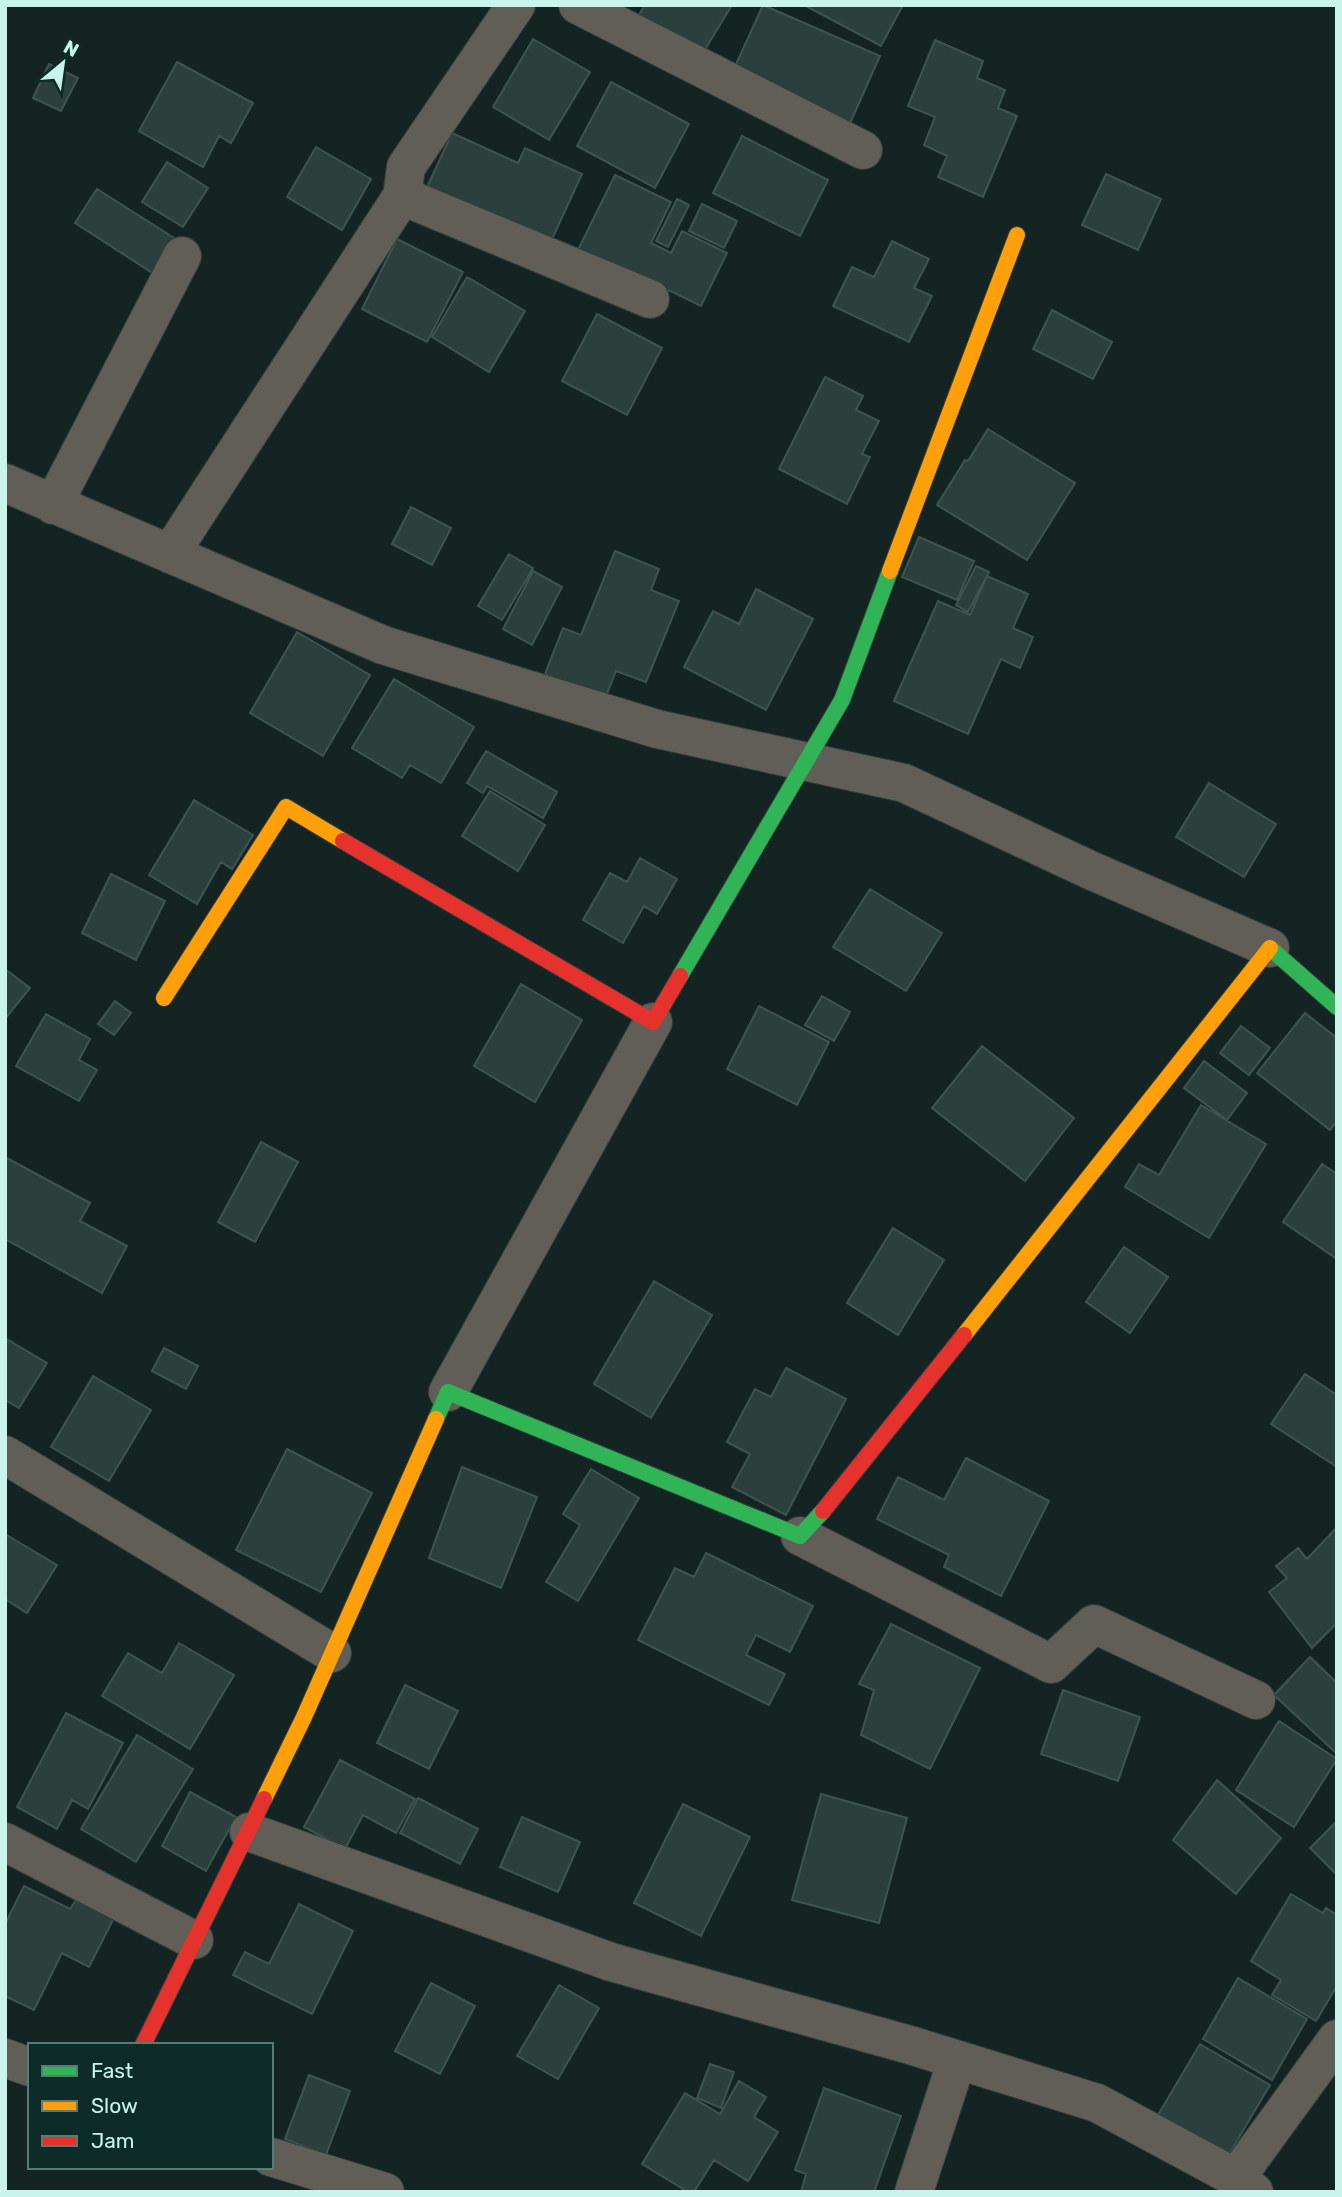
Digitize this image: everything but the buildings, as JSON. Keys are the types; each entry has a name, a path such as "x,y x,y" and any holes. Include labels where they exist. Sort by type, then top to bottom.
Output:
{"street":[{"path":"170,554 402,196 406,167 516,5"},
{"path":"578,5 863,150"},
{"path":"402,196 650,299"},
{"path":"144,2043 249,1832 448,1392 653,1022 842,700 1017,235"},
{"path":"53,505 183,256"},
{"path":"5,483 383,645 657,729 904,783 1090,870 1270,948 1337,1007"},
{"path":"164,998 286,807 653,1022"},
{"path":"800,1536 841,1492 1270,948"},
{"path":"448,1392 800,1536 1051,1664 1094,1623 1256,1700"},
{"path":"5,1455 332,1653"},
{"path":"249,1832 611,1962 957,2060 1097,2103 1245,2185 1337,2039"},
{"path":"5,1842 194,1940"},
{"path":"5,2058 28,2066"},
{"path":"914,2192 957,2060"},
{"path":"273,2158 385,2192"}],"traffic: fast":[{"path":"680,976 842,700 890,571"},
{"path":"1270,948 1337,1007"},
{"path":"436,1419 448,1392 800,1536 823,1511"}],"traffic: slow":[{"path":"890,571 1017,235"},
{"path":"164,998 286,807 343,841"},
{"path":"964,1335 1270,948"},
{"path":"264,1799 304,1717 436,1419"}],"traffic: jam":[{"path":"343,841 653,1022 680,976"},
{"path":"823,1511 964,1335"},
{"path":"144,2043 264,1799"}]}
